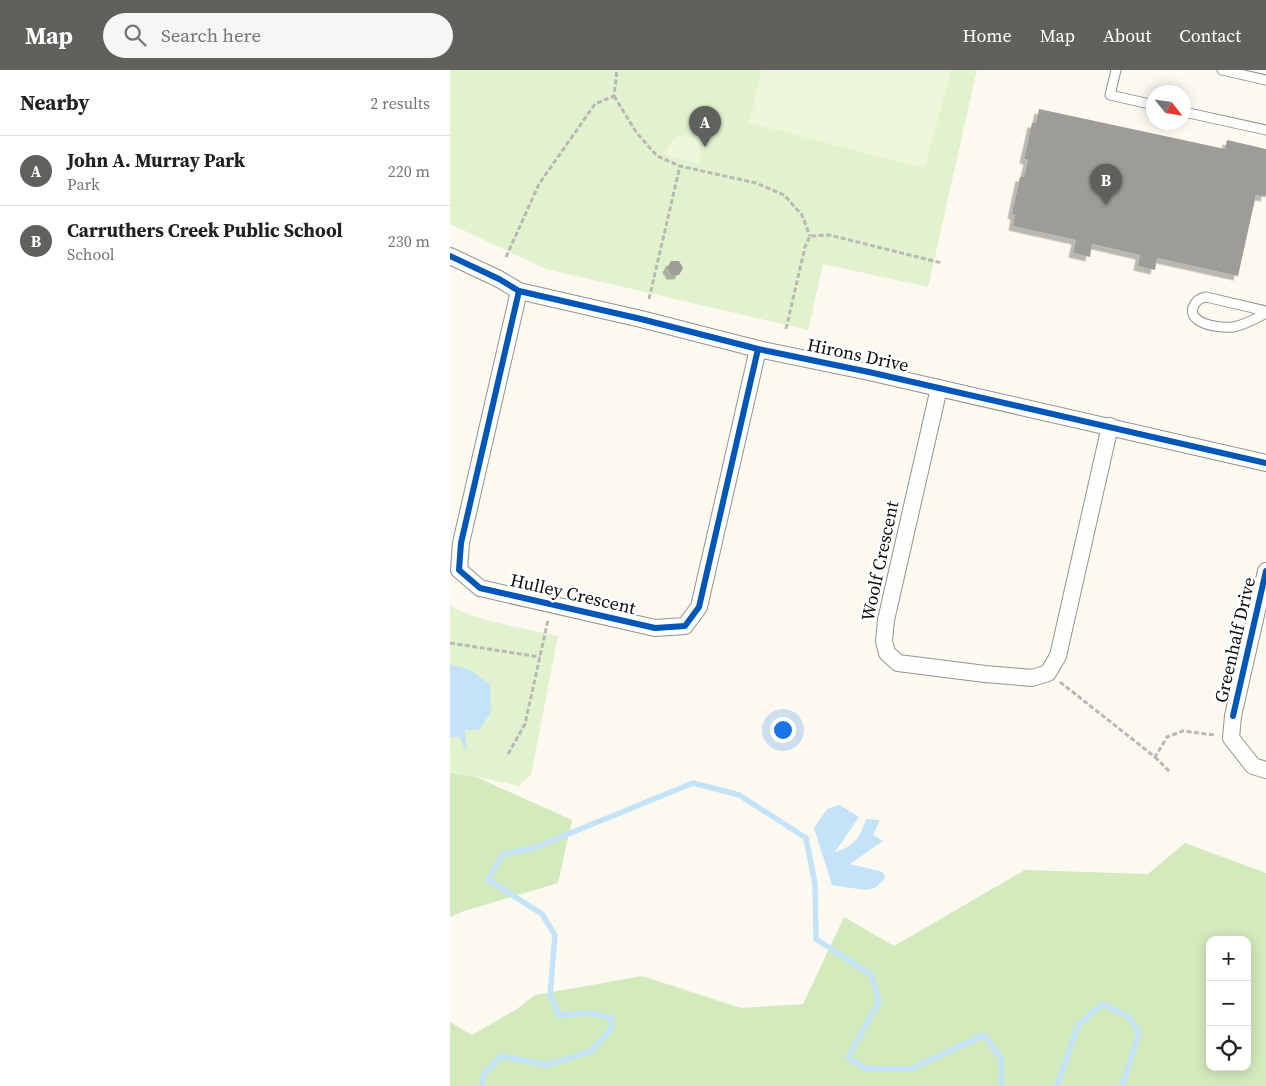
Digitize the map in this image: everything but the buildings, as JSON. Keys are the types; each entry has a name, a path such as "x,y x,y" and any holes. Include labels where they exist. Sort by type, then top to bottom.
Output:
{"street":[{"name":"Hirons Drive","path":"450,256 499,279 519,291 641,319 758,349 1110,426 1266,463"},
{"name":"Hulley Crescent","path":"519,291 461,543 460,570 480,588 655,628 685,626 699,607 758,349"},
{"name":"Woolf Crescent","path":"940,388 886,620 884,641 887,653 898,663 986,674 1032,678 1048,673"},
{"path":"1048,673 1058,656 1110,426"},
{"name":"Greenhalf Drive","path":"1232,738 1233,716 1266,571"},
{"path":"1232,738 1252,766 1266,770"}],"lane":[{"path":"1116,70 1110,95 1146,103"},
{"path":"1222,70 1266,80"},
{"path":"1191,114 1266,130"},
{"path":"1206,298 1266,312 1245,324 1224,327 1199,321 1193,311 1198,300 1206,298"}],"path":[{"path":"617,70 614,96 636,132 657,156 680,166 756,183 784,195 802,215 810,236 805,247 786,329"},
{"path":"506,257 539,184 595,104 614,96"},
{"path":"649,299 680,166"},
{"path":"810,236 829,235 942,263"},
{"path":"508,754 525,724 552,605"},
{"path":"450,643 540,657"},
{"path":"1048,673 1155,757 1170,772"},
{"path":"1155,757 1167,737 1183,731 1232,738"}],"green space":[{"path":"450,70 977,70 928,287 823,264 808,330 546,269 450,224"},
{"path":"762,70 951,70 925,168 749,123"},
{"path":"688,134 700,146 700,164 665,155 674,137"},
{"path":"450,606 488,620 558,636 531,775 519,786 450,771"},
{"path":"450,772 476,777 572,820 558,883 450,917"},
{"path":"1185,843 1266,873 1266,1086 450,1086 450,1022 472,1035 517,1009 535,995 642,976 741,1008 803,1004 844,917 894,946 1025,870 1148,874"}],"water":[{"path":"450,664 468,669 490,684 491,712 479,730 465,730 466,752 459,737 450,737"},
{"path":"840,805 859,817 835,852 842,850 856,840 866,819 880,820 873,835 883,841 850,864 883,872 885,878 875,888 865,890 832,885 814,828 827,809"}],"waterway":[{"path":"482,1086 483,1075 501,1056 547,1065 591,1051 611,1029 611,1018 591,1013 559,1015 550,995 555,935 542,914 488,880 503,854 534,848 693,783 739,795 806,838 815,884 816,939 871,975 879,1001 848,1058 867,1069 911,1069 984,1035 1001,1058 1001,1086"},
{"path":"1057,1086 1078,1025 1102,1004 1129,1017 1139,1033 1122,1086"}],"cycle path":[{"path":"450,256 499,279 519,291 641,319 758,349 869,372 1266,463"},
{"path":"519,291 461,543 459,570 480,588 655,628 685,626 699,607 758,349"},
{"path":"1233,716 1266,571"}],"place":[{"name":"John A. Murray Park","path":"705,147"},
{"name":"Carruthers Creek Public School","path":"1106,205"}]}
